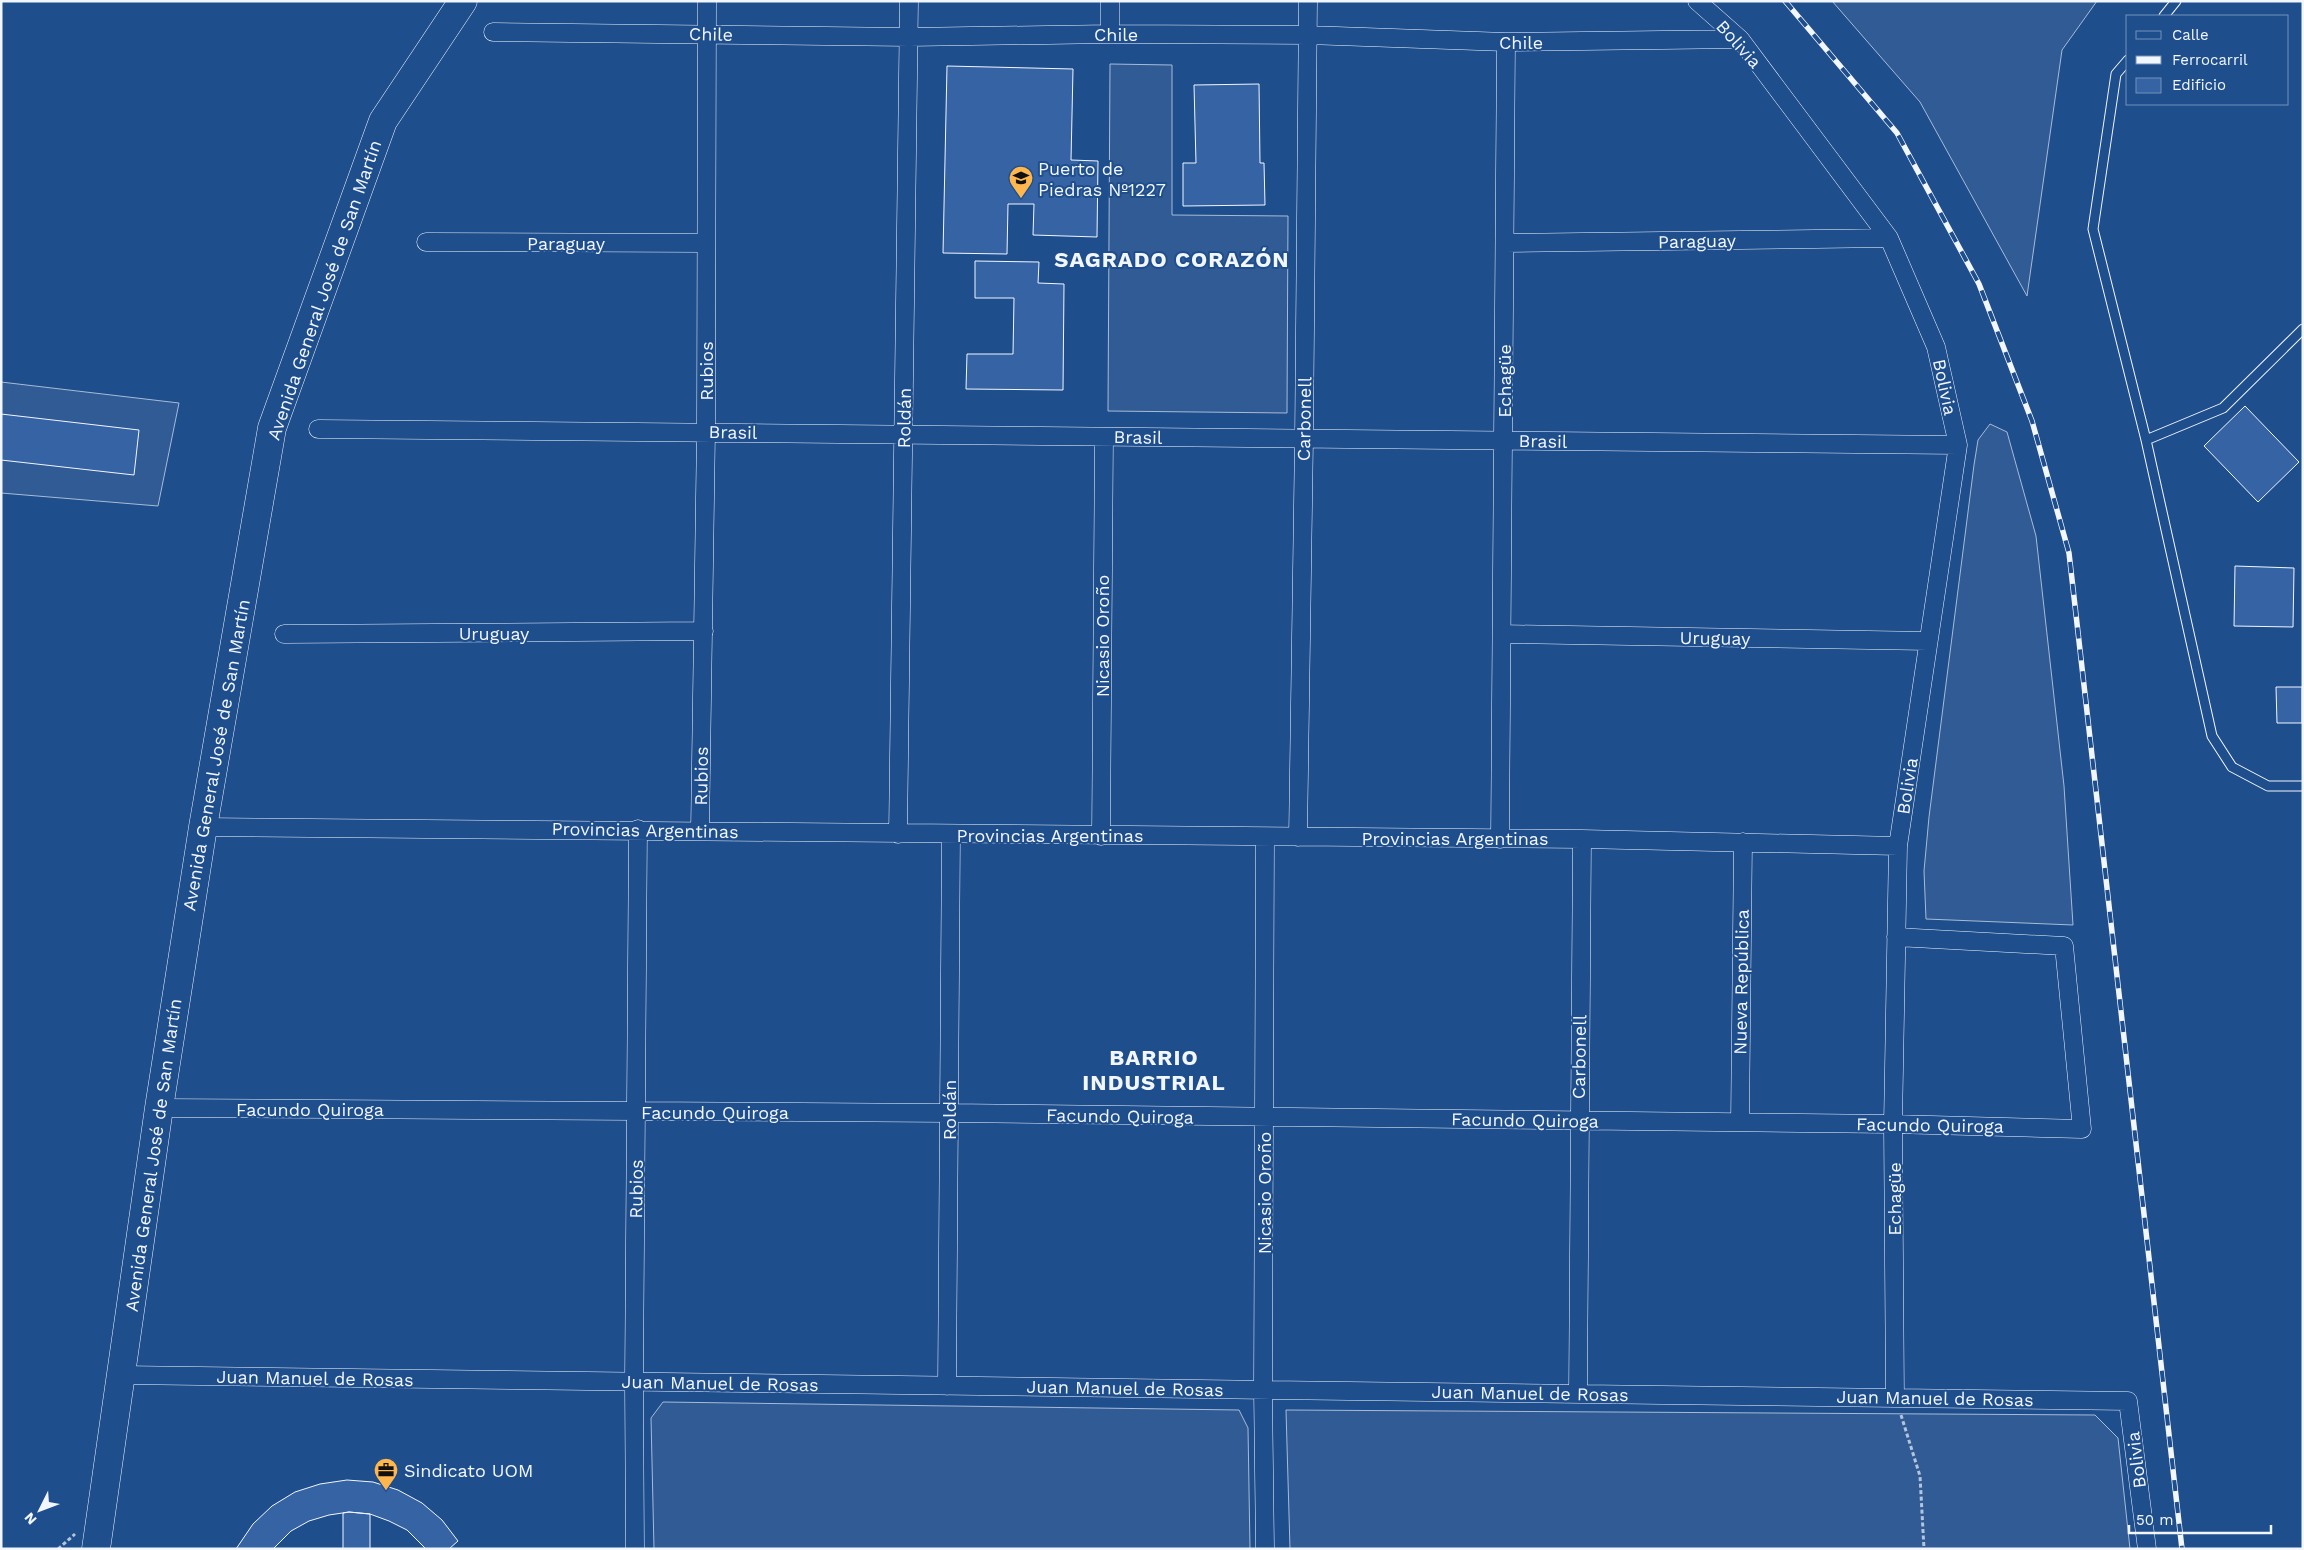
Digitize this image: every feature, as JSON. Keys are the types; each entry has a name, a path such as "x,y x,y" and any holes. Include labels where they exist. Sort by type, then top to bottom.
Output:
{"main road":[{"name":"Avenida General José de San Martín","path":"96,1549 159,1108 203,827 272,428 383,122 463,1"}],"street":[{"name":"Rubios","path":"700,831 706,432 707,1"},
{"name":"Roldán","path":"898,834 909,1"},
{"path":"1110,1 1110,34"},
{"name":"Carbonell","path":"1298,837 1308,1"},
{"name":"Bolivia","path":"1697,1 1740,39 1889,238 1936,348 1958,445 1898,846"},
{"name":"Chile","path":"493,32 909,37 1110,34 1308,35 1506,42 1740,39"},
{"name":"Echagüe","path":"1500,839 1506,42"},
{"name":"Paraguay","path":"1505,243 1889,238"},
{"name":"Paraguay","path":"426,242 706,243"},
{"name":"Brasil","path":"318,429 1958,445"},
{"name":"Nicasio Oroño","path":"1101,836 1104,437"},
{"name":"Uruguay","path":"284,634 704,631"},
{"name":"Uruguay","path":"1502,634 1928,641"},
{"name":"Provincias Argentinas","path":"203,827 1582,839 1898,846"},
{"name":"Rubios","path":"636,1549 634,1382 638,830"},
{"name":"Roldán","path":"948,1386 951,835"},
{"name":"Nicasio Oroño","path":"1265,1549 1263,1390 1266,837"},
{"name":"Carbonell","path":"1578,1394 1582,839"},
{"name":"Nueva República","path":"1740,1122 1743,842"},
{"name":"Echagüe","path":"1895,1398 1893,1124 1898,846"},
{"name":"Facundo Quiroga","path":"159,1108 949,1113 1893,1124 2082,1129 2064,946 1896,937"},
{"name":"Juan Manuel de Rosas","path":"122,1375 2128,1401"},
{"name":"Bolivia","path":"2128,1401 2146,1549"}],"lane":[{"path":"2165,15 2176,1"},
{"path":"2126,62 2116,74 2093,229 2146,440 2212,736 2232,766 2268,786 2303,786"},
{"path":"2146,440 2223,408 2303,330"}],"path":[{"path":"1895,1398 1920,1476 1924,1549"}],"shaded area":[{"path":"1832,1 2097,1 2062,50 2027,296 1920,102"},
{"path":"1110,64 1172,65 1172,215 1288,216 1287,413 1108,411"},
{"path":"1,382 179,403 158,506 1,493"},
{"path":"1990,424 2007,432 2036,536 2064,786 2073,925 1926,919 1924,871 1929,817 1974,465 1978,440"},
{"path":"663,1402 1239,1410 1248,1428 1250,1549 654,1549 651,1418"},
{"path":"1286,1410 2095,1415 2118,1438 2130,1549 1290,1549"}],"building":[{"name":"Puerto de Piedras Nº1227","path":"947,66 1073,69 1071,160 1098,161 1097,237 1033,235 1034,204 1008,204 1007,254 943,253"},
{"path":"1259,84 1260,163 1264,163 1265,205 1183,206 1183,163 1196,163 1194,85"},
{"path":"975,261 1039,262 1038,283 1064,284 1063,390 966,389 967,354 1013,354 1014,298 975,298"},
{"path":"2245,406 2299,462 2258,502 2204,446"},
{"path":"1,414 139,430 134,475 1,460"},
{"path":"2235,566 2294,568 2293,627 2234,626"},
{"path":"2276,687 2302,687 2302,723 2277,723"},
{"path":"347,1480 373,1482 398,1490 422,1503 442,1520 458,1541 449,1549 426,1549 407,1530 389,1521 370,1514 349,1512 309,1521 291,1531 273,1549 236,1549 253,1524 272,1506 295,1492 320,1484"},
{"path":"343,1513 370,1514 370,1549 343,1549"}],"railway":[{"path":"1785,1 1897,133 1979,284 2032,421 2069,553 2182,1549"}],"place":[{"name":"Puerto de Piedras Nº1227","path":"1021,199"},
{"name":"Sindicato UOM","path":"386,1491"}],"district":[{"name":"SAGRADO CORAZÓN","path":"1172,259"},
{"name":"BARRIO INDUSTRIAL","path":"1154,1070"}]}
